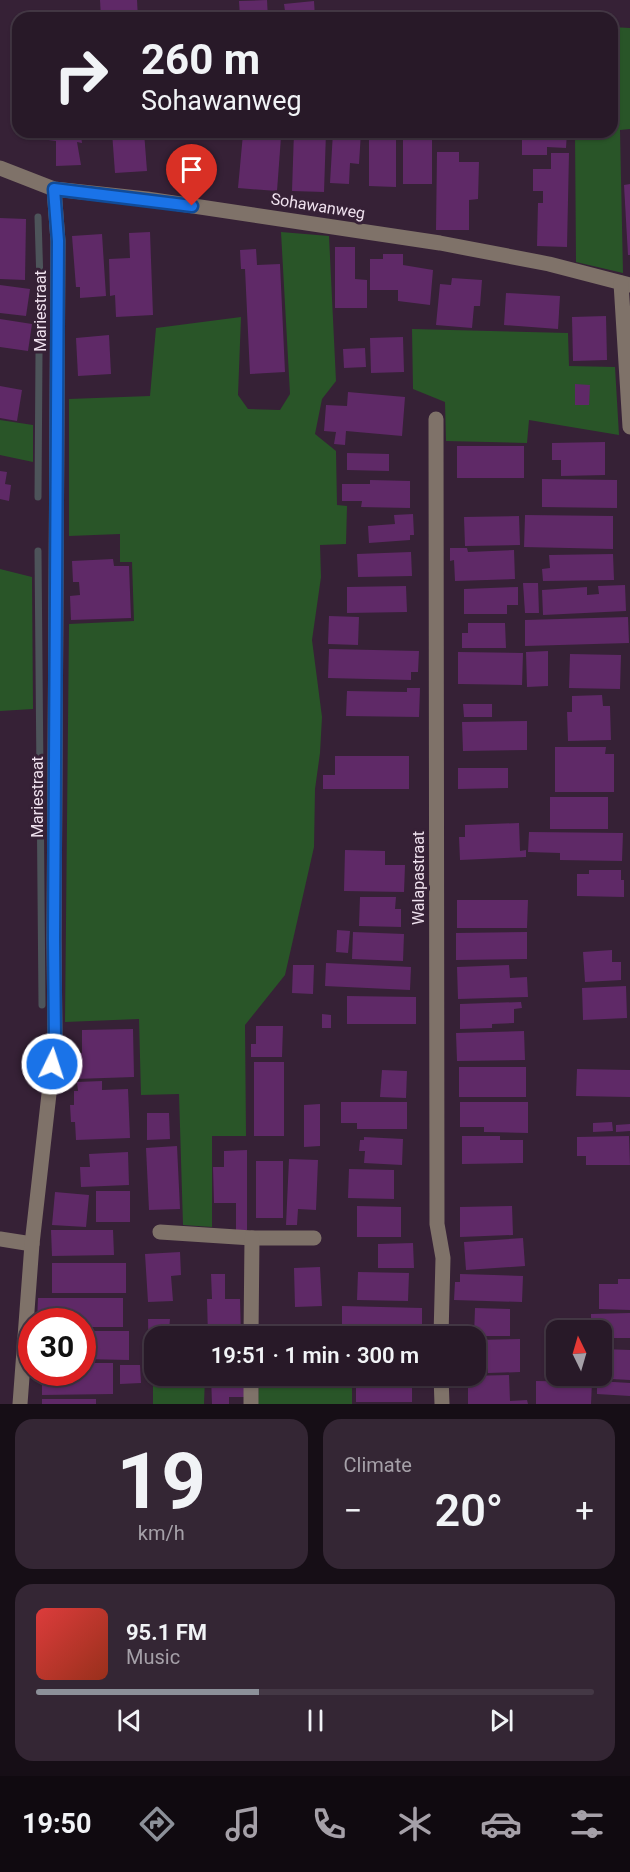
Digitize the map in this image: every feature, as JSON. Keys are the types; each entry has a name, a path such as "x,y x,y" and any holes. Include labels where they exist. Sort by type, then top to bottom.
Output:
{"street":[{"name":"Sohawanweg","path":"0,168 54,189 147,199 440,243 549,264 626,284"},
{"name":"Mariestraat","path":"20,1404 32,1245 55,1041 58,241 54,189"},
{"path":"626,284 630,427"},
{"name":"Walapastraat","path":"436,419 437,1224 443,1258 441,1326"},
{"path":"160,1232 252,1238 314,1238"},
{"path":"251,1326 252,1238"},
{"path":"0,1239 32,1245"},
{"path":"251,1386 251,1404"},
{"path":"441,1386 442,1404"}],"green space":[{"path":"618,27 630,28 630,129 620,130 623,273 576,262 575,138 618,138"},
{"path":"281,232 329,236 336,381 322,399 315,434 336,451 337,505 347,506 346,544 320,545 321,577 312,640 322,717 315,789 314,847 285,975 245,1025 246,1136 212,1136 212,1227 183,1225 179,1094 141,1095 139,1019 65,1022 69,624 134,621 132,562 120,562 120,534 69,536 69,399 150,396 156,328 241,317 238,395 248,409 280,410 290,394"},
{"path":"412,329 568,333 569,366 615,367 619,435 529,420 527,443 446,441 445,402 413,389"},
{"path":"0,420 33,425 33,462 0,455"},
{"path":"0,569 32,577 33,709 0,711"},
{"path":"153,1386 205,1386 204,1404 153,1404"},
{"path":"259,1386 352,1386 352,1404 258,1404"}],"building":[{"path":"100,0 137,0 138,12 101,12"},
{"path":"267,0 268,12 240,12 239,1"},
{"path":"314,1 315,12 285,12 284,4"},
{"path":"48,138 81,138 82,143 77,142 81,165 56,166 56,141 48,140"},
{"path":"112,138 144,138 147,171 115,173"},
{"path":"243,138 281,138 277,191 238,188"},
{"path":"294,138 326,138 324,192 292,191"},
{"path":"333,138 361,138 359,164 350,163 349,184 330,183"},
{"path":"369,138 396,138 396,187 369,186"},
{"path":"403,138 432,138 432,184 403,184"},
{"path":"522,138 567,138 566,148 547,147 547,155 522,155"},
{"path":"437,152 459,152 459,162 479,162 478,199 469,200 469,230 436,230"},
{"path":"551,153 569,153 567,247 537,246 538,203 543,203 543,191 533,191 533,169 551,169"},
{"path":"630,184 630,255 628,255 624,185"},
{"path":"0,218 26,219 25,280 0,279"},
{"path":"150,232 153,315 116,317 115,295 110,296 109,259 130,258 129,233"},
{"path":"102,234 106,296 80,298 80,287 76,287 72,236"},
{"path":"335,247 355,247 355,279 367,280 367,308 335,308"},
{"path":"256,249 257,265 280,264 285,372 250,374 245,269 241,269 240,250"},
{"path":"383,254 403,254 403,265 433,270 430,305 398,301 398,290 370,290 370,259 383,259"},
{"path":"452,278 482,280 480,306 474,306 472,328 436,325 440,284 451,285"},
{"path":"0,285 30,289 26,316 0,313"},
{"path":"506,293 560,296 558,329 504,325"},
{"path":"606,316 607,360 573,361 572,317"},
{"path":"0,319 32,324 28,351 0,347"},
{"path":"109,335 111,374 78,376 76,338"},
{"path":"403,337 404,372 371,373 370,338"},
{"path":"365,348 366,367 344,368 343,349"},
{"path":"575,384 590,385 589,405 575,405"},
{"path":"0,386 22,390 17,421 0,418"},
{"path":"348,392 405,397 402,436 346,431 345,445 334,444 336,432 324,431 326,405 347,406"},
{"path":"605,442 605,475 561,476 561,460 552,460 552,443"},
{"path":"457,446 524,446 524,478 457,478"},
{"path":"347,453 389,454 389,471 347,470"},
{"path":"0,471 7,472 5,484 11,485 9,501 0,499"},
{"path":"542,479 617,480 617,508 542,507"},
{"path":"370,480 410,481 410,508 361,507 362,501 342,501 342,484 370,484"},
{"path":"413,514 414,535 410,535 410,540 369,543 368,526 395,524 394,515"},
{"path":"525,515 613,516 613,549 524,547"},
{"path":"519,516 520,545 465,546 464,517"},
{"path":"450,548 467,548 468,552 514,550 515,579 455,581 454,560 450,561"},
{"path":"411,552 412,576 358,577 357,554"},
{"path":"613,554 614,580 543,581 542,569 550,568 549,555"},
{"path":"113,559 114,566 129,566 131,618 71,620 70,596 80,595 79,582 73,582 72,561"},
{"path":"523,583 538,583 539,613 525,613"},
{"path":"625,585 626,611 543,615 542,590 587,587 587,595 599,594 598,586"},
{"path":"406,586 407,612 347,613 347,587"},
{"path":"518,587 518,605 507,605 507,614 464,614 464,589"},
{"path":"329,616 359,617 358,645 328,644"},
{"path":"628,617 629,643 525,646 525,620"},
{"path":"468,623 505,623 506,648 462,648 462,633 468,633"},
{"path":"329,649 419,651 418,672 411,672 411,680 328,678"},
{"path":"548,651 548,686 527,687 526,652"},
{"path":"458,652 523,653 522,685 458,684"},
{"path":"570,654 621,655 620,689 569,688"},
{"path":"407,688 420,688 419,717 346,716 347,691 407,692"},
{"path":"602,695 603,706 610,706 611,740 568,741 567,712 572,712 572,696"},
{"path":"463,704 492,704 492,717 464,717"},
{"path":"527,721 527,750 463,751 462,722"},
{"path":"555,747 606,747 605,754 614,754 614,792 555,792"},
{"path":"335,756 409,756 409,789 323,789 323,775 335,775"},
{"path":"458,768 508,768 508,788 458,789"},
{"path":"550,797 608,797 608,829 550,829"},
{"path":"519,823 520,851 526,850 526,857 460,860 459,837 465,837 465,825"},
{"path":"529,832 623,833 622,861 560,860 560,853 528,852"},
{"path":"345,850 385,851 385,865 405,865 404,892 344,891"},
{"path":"589,870 621,870 621,880 624,880 624,897 577,896 577,874 589,874"},
{"path":"360,897 396,897 395,909 401,909 401,927 359,926"},
{"path":"457,900 528,900 527,928 457,928"},
{"path":"337,930 350,931 348,953 336,952"},
{"path":"353,932 404,934 403,961 352,959"},
{"path":"527,932 527,959 456,960 456,933"},
{"path":"612,950 612,962 621,962 621,980 585,982 583,952"},
{"path":"326,963 411,967 410,990 325,986"},
{"path":"293,965 314,965 313,994 292,993"},
{"path":"509,965 510,978 527,977 528,997 458,999 457,967"},
{"path":"626,986 627,1018 583,1020 582,988"},
{"path":"347,996 416,997 416,1024 347,1024"},
{"path":"521,1002 522,1008 514,1009 514,1023 492,1024 492,1028 460,1029 460,1004"},
{"path":"322,1014 331,1015 331,1028 322,1028"},
{"path":"256,1026 283,1026 282,1057 251,1057 251,1044 256,1044"},
{"path":"133,1029 134,1077 75,1079 74,1054 82,1053 82,1030"},
{"path":"524,1031 525,1060 457,1061 456,1033"},
{"path":"254,1062 284,1062 284,1136 254,1136"},
{"path":"459,1067 526,1067 526,1097 459,1097"},
{"path":"577,1069 630,1070 630,1097 576,1096"},
{"path":"382,1070 407,1071 406,1098 380,1097"},
{"path":"102,1081 102,1090 128,1089 130,1138 76,1140 75,1122 71,1122 70,1105 74,1105 74,1091 78,1091 77,1082"},
{"path":"341,1102 407,1102 407,1129 357,1129 357,1123 341,1123"},
{"path":"460,1102 528,1102 528,1133 484,1132 484,1127 460,1127"},
{"path":"320,1104 320,1146 304,1147 304,1105"},
{"path":"147,1113 169,1113 170,1139 147,1140"},
{"path":"612,1122 613,1131 593,1132 593,1123"},
{"path":"630,1124 630,1131 616,1132 616,1125"},
{"path":"462,1136 500,1136 500,1140 523,1140 523,1163 462,1164"},
{"path":"629,1136 630,1165 586,1165 586,1156 577,1156 577,1137"},
{"path":"364,1137 403,1139 402,1165 364,1163 365,1151 359,1151 360,1140 364,1140"},
{"path":"177,1146 180,1209 149,1210 146,1148"},
{"path":"247,1150 247,1230 236,1230 236,1203 214,1203 213,1167 224,1167 224,1151"},
{"path":"128,1152 129,1185 81,1187 80,1167 90,1167 89,1154"},
{"path":"289,1159 318,1160 316,1210 298,1209 297,1225 286,1225"},
{"path":"256,1161 283,1161 283,1218 256,1218"},
{"path":"349,1169 394,1170 394,1199 348,1198"},
{"path":"96,1191 130,1191 130,1222 96,1222"},
{"path":"55,1192 89,1195 86,1227 52,1225"},
{"path":"357,1206 401,1207 401,1237 357,1237"},
{"path":"512,1206 513,1235 460,1237 460,1207"},
{"path":"51,1230 113,1230 114,1255 52,1256"},
{"path":"523,1238 525,1266 466,1270 464,1242"},
{"path":"413,1243 414,1268 378,1268 378,1244"},
{"path":"180,1252 181,1275 171,1276 173,1301 148,1302 145,1254"},
{"path":"52,1263 126,1263 126,1293 52,1293"},
{"path":"320,1267 322,1306 295,1307 294,1268"},
{"path":"358,1272 409,1273 408,1301 357,1300"},
{"path":"211,1274 225,1274 225,1299 240,1299 241,1326 208,1326 207,1299 212,1299"},
{"path":"460,1274 523,1276 522,1302 454,1300 455,1282 460,1282"},
{"path":"618,1279 630,1279 630,1310 599,1309 599,1284 618,1284"},
{"path":"38,1298 123,1298 123,1327 96,1327 96,1308 38,1308"},
{"path":"342,1306 422,1308 422,1326 342,1326"},
{"path":"475,1308 510,1309 510,1336 486,1336 486,1326 474,1326"},
{"path":"630,1313 630,1338 612,1338 612,1320 591,1320 591,1314"},
{"path":"148,1319 170,1319 169,1326 148,1326"},
{"path":"96,1331 129,1331 129,1360 96,1359"},
{"path":"520,1339 520,1372 488,1373 486,1340"},
{"path":"612,1349 630,1350 630,1380 612,1379"},
{"path":"96,1363 113,1363 113,1394 42,1395 42,1386 96,1386"},
{"path":"120,1365 140,1365 141,1383 120,1384"},
{"path":"509,1375 510,1401 527,1400 528,1404 468,1404 468,1386 486,1386 486,1376"},
{"path":"536,1381 546,1381 546,1386 592,1386 591,1404 536,1404"},
{"path":"612,1382 630,1383 630,1396 597,1394 597,1386 612,1386"},
{"path":"211,1386 244,1386 244,1397 229,1397 229,1404 212,1404"},
{"path":"356,1386 412,1386 412,1402 356,1402"},
{"path":"42,1399 96,1399 96,1404 42,1404"}],"waterway":[{"path":"38,217 40,283"},
{"path":"38,497 39,353"},
{"path":"38,551 42,1005"}],"route":[{"path":"52,1064 55,1041 58,241 54,189 192,206"}]}
